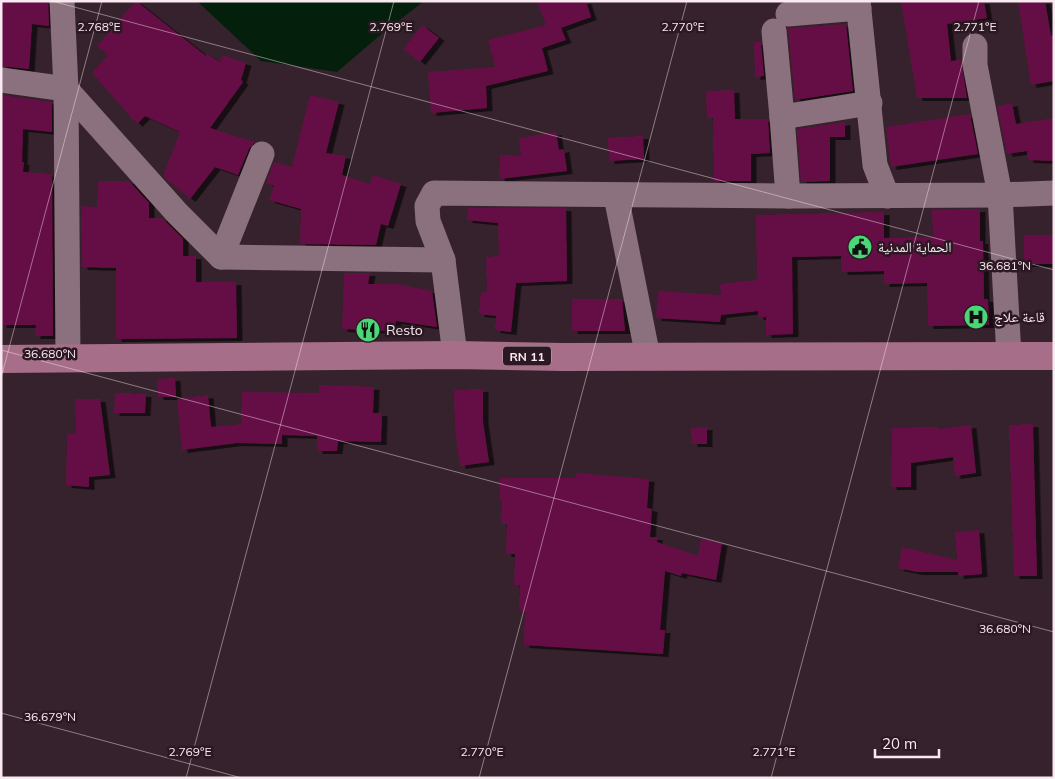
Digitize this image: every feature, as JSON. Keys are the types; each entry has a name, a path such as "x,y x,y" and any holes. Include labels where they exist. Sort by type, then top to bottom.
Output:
{"main road":[{"name":"RN 11","path":"1,359 455,355 648,357 1054,356"}],"street":[{"path":"58,2 66,89 68,359"},
{"path":"788,196 782,117 781,22 859,5 876,165 887,196"},
{"path":"975,46 975,65 1000,195 1009,356"},
{"path":"1,80 66,89 177,213 221,257 443,260"},
{"path":"782,117 870,103"},
{"path":"221,257 262,154"},
{"path":"455,355 443,260 428,221 427,206 434,192 616,196 887,196 1054,193"},
{"path":"616,196 648,357"}],"shaded area":[{"path":"197,1 424,1 337,72 261,61"}],"building":[{"path":"1,1 48,1 49,26 32,24 29,69 1,66"},
{"path":"136,1 206,56 207,54 220,62 222,55 246,63 241,80 243,82 210,128 255,142 249,149 238,175 215,167 190,199 163,176 180,132 145,116 137,124 92,73 108,55 97,46"},
{"path":"537,1 586,1 591,17 561,28 566,40 542,48 548,71 486,86 487,108 431,113 428,72 495,67 488,40 546,25"},
{"path":"901,1 984,1 987,18 947,24 951,61 961,60 967,98 917,98"},
{"path":"1018,1 1045,1 1051,36 1054,35 1054,81 1031,85"},
{"path":"846,24 853,91 795,100 788,28"},
{"path":"422,25 439,38 420,62 403,49"},
{"path":"754,42 761,42 764,76 755,77"},
{"path":"734,90 735,119 768,119 770,153 751,154 751,181 714,181 713,118 707,118 706,91"},
{"path":"1,95 52,102 52,132 23,129 22,162 24,162 23,172 52,174 53,336 35,336 36,325 1,325"},
{"path":"310,95 339,102 326,153 346,156 342,175 370,184 373,175 401,184 388,226 381,224 376,245 300,244 301,209 269,200 274,186 266,183 274,162 292,167"},
{"path":"1012,103 1016,124 1054,118 1054,161 1028,160 1027,151 1007,154 997,106"},
{"path":"970,114 978,154 891,167 886,127"},
{"path":"845,122 845,137 830,137 830,181 801,182 797,129"},
{"path":"556,132 559,150 564,149 567,171 499,179 500,155 521,156 519,138"},
{"path":"643,136 644,159 609,161 608,138"},
{"path":"98,181 129,181 149,203 149,218 162,218 183,239 183,256 196,256 196,282 236,282 237,338 116,339 116,268 82,267 81,206 97,207"},
{"path":"468,208 566,208 567,281 516,283 511,332 495,330 496,316 479,314 481,292 487,292 486,257 499,256 498,223 467,220"},
{"path":"980,209 980,241 983,241 984,299 988,299 989,325 928,326 927,283 884,284 884,271 842,272 841,256 792,257 793,334 766,335 766,317 758,317 758,311 721,315 720,322 656,318 658,291 721,295 720,284 757,280 756,215 884,212 884,238 933,237 932,210"},
{"path":"1024,235 1054,235 1054,264 1024,264"},
{"path":"344,273 370,273 368,284 397,284 432,291 437,327 396,321 395,331 342,329"},
{"path":"572,299 622,299 625,331 572,331"},
{"path":"175,378 176,397 158,397 157,379"},
{"path":"319,385 374,387 373,413 382,413 381,442 338,441 337,451 317,451 317,436 282,435 282,444 237,443 182,450 177,399 208,395 211,427 241,424 242,392 319,393"},
{"path":"483,389 483,421 489,462 460,466 455,430 454,390"},
{"path":"115,393 146,394 145,413 114,413"},
{"path":"75,399 100,399 110,475 89,477 89,487 66,485 67,434 76,434"},
{"path":"1033,424 1037,576 1014,576 1009,425"},
{"path":"971,425 976,473 955,476 953,457 911,463 911,487 891,487 892,428 938,427 939,429"},
{"path":"707,427 707,444 692,444 691,428"},
{"path":"576,473 649,479 647,508 652,509 650,537 657,537 657,542 698,556 701,539 722,543 716,580 682,573 681,576 665,571 660,630 665,630 663,654 524,645 525,612 519,611 520,585 514,585 515,554 506,554 507,524 501,524 502,499 500,499 499,478 575,478"},
{"path":"979,530 982,574 958,576 958,572 917,572 898,568 902,547 957,560 955,532"}],"place":[{"name":"الحماية المدنية","path":"860,247"},
{"name":"قاعة علاج","path":"976,317"},
{"name":"Resto","path":"368,330"}]}
